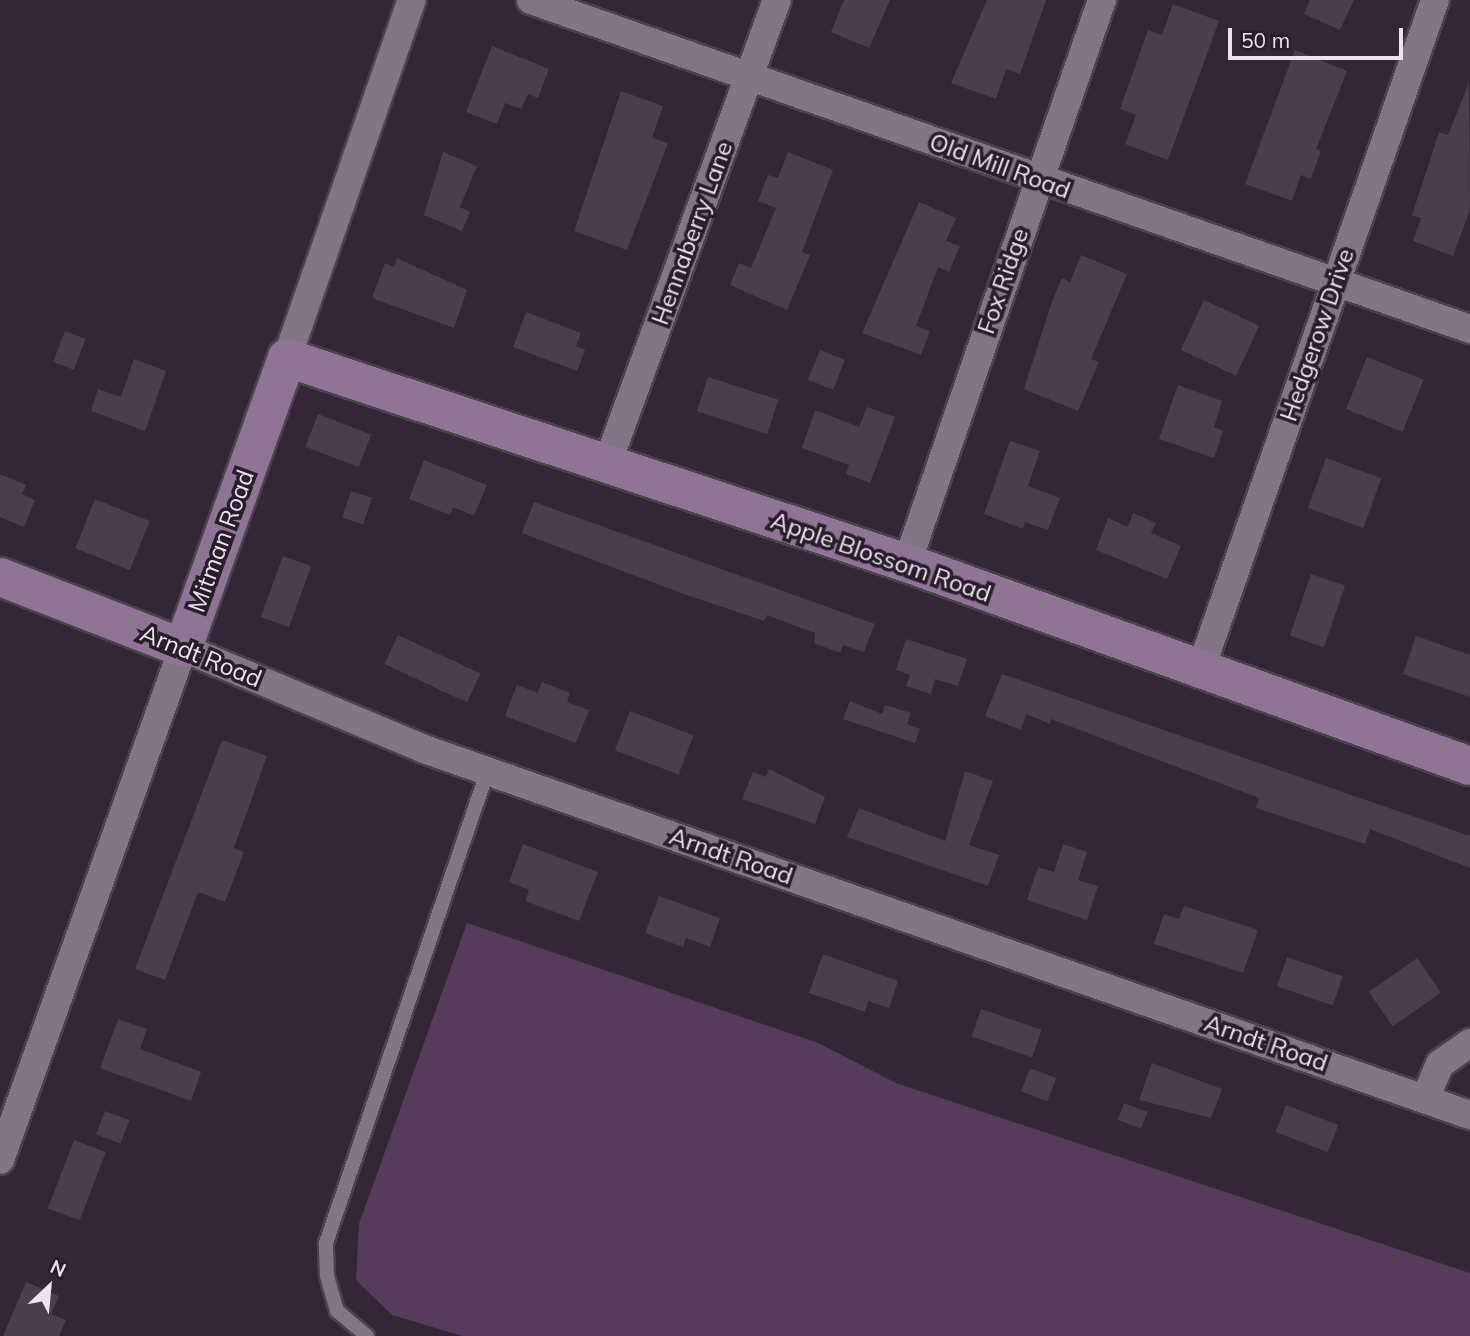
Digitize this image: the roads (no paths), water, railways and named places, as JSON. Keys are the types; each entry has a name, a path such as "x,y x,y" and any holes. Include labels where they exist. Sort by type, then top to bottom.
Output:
{"street":[{"name":"Mitman Road","path":"0,1160 288,358 412,0"},
{"name":"Old Mill Road","path":"531,0 750,76 1037,181 1470,329"},
{"name":"Hennaberry Lane","path":"606,467 777,0"},
{"name":"Fox Ridge","path":"907,563 1037,181 1102,0"},
{"name":"Hedgerow Drive","path":"1200,671 1435,0"},
{"name":"Apple Blossom Road","path":"288,358 606,467 907,563 1200,671 1470,766"},
{"name":"Arndt Road","path":"0,576 488,770 1470,1115"},
{"path":"1425,1099 1440,1064 1470,1042"}],"lane":[{"path":"366,1336 337,1311 327,1276 326,1244 488,770"}]}
